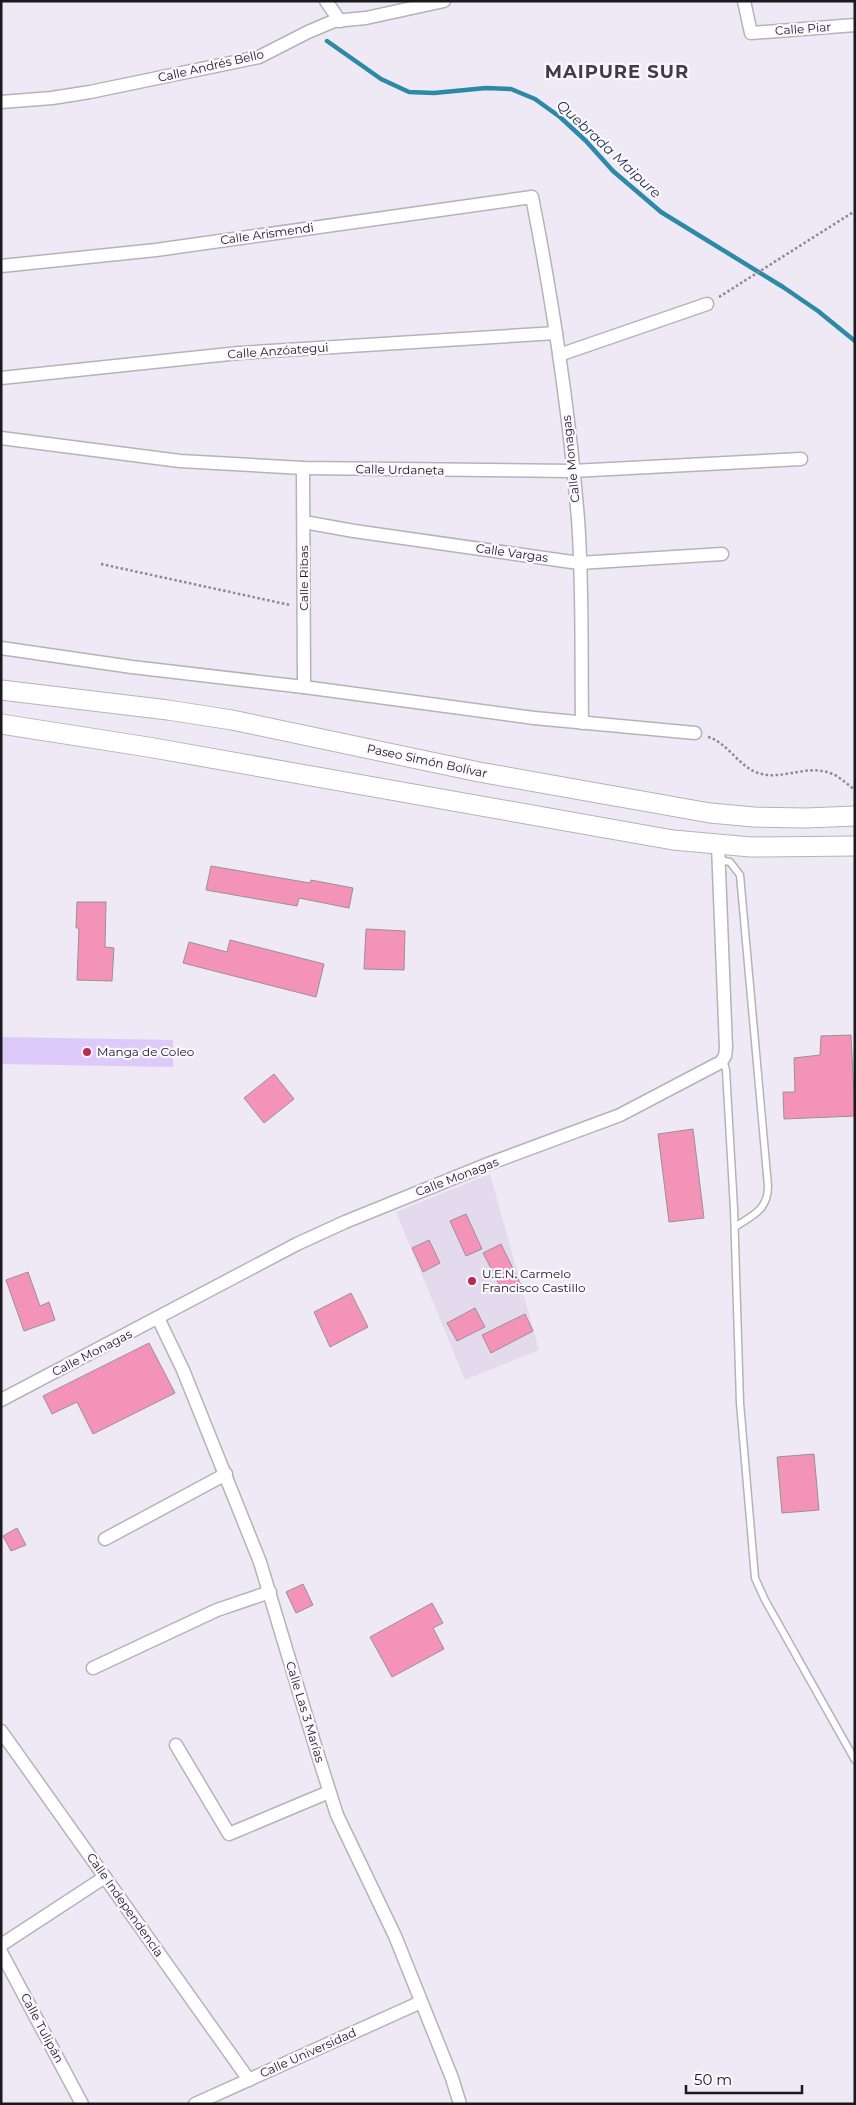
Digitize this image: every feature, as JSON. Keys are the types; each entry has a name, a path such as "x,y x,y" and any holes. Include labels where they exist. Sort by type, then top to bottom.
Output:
{"main road":[{"name":"Paseo Simón Bolívar","path":"1,690 148,707 222,719 479,772 710,813 772,817 855,816"},
{"path":"1,724 148,747 632,834 718,852 855,846"}],"street":[{"path":"326,1 340,20"},
{"name":"Calle Andrés Bello","path":"1,102 52,98 90,92 260,57 323,25 340,20 366,18 444,1"},
{"name":"Calle Piar","path":"744,1 751,33 855,25"},
{"name":"Calle Arismendi","path":"1,266 156,250 532,197"},
{"name":"Calle Monagas","path":"532,197 549,283 578,518 582,723"},
{"path":"559,355 707,304"},
{"name":"Calle Anzóategui","path":"1,378 238,352 556,334"},
{"name":"Calle Urdaneta","path":"1,438 180,461 303,468 572,471 801,459"},
{"name":"Calle Ribas","path":"303,468 304,687"},
{"name":"Calle Vargas","path":"304,522 354,531 579,563 722,554"},
{"path":"1,648 132,667 304,687 534,718 695,733"},
{"path":"718,852 726,1048 723,1059"},
{"name":"Calle Monagas","path":"1,1400 281,1252 345,1222 488,1164 620,1115 715,1066 723,1059"},
{"name":"Calle Las 3 Marías","path":"158,1318 183,1370 226,1474 270,1592 329,1792 346,1835 395,1936 452,2078 460,2104"},
{"path":"105,1539 226,1474"},
{"path":"94,1668 217,1610 270,1592"},
{"name":"Calle Independencia","path":"1,1731 249,2080"},
{"path":"176,1745 228,1834 329,1792"},
{"path":"1,1945 105,1877"},
{"name":"Calle Tulipán","path":"1,1952 82,2104"},
{"name":"Calle Universidad","path":"195,2104 421,2002"}],"lane":[{"path":"718,852 730,862 740,876 768,1186 768,1197 762,1208 735,1227"},
{"path":"723,1059 726,1070 735,1227 740,1403 755,1578 765,1600 855,1760"}],"path":[{"path":"707,304 855,211"},
{"path":"101,564 304,608"},
{"path":"695,733 712,738 755,772 777,775 821,770 839,778 855,790"}],"shaded area":[{"name":"Manga de Coleo","path":"1,1037 173,1040 173,1067 1,1064"},
{"name":"U.E.N. Carmelo Francisco Castillo","path":"490,1174 539,1350 465,1380 396,1212"}],"building":[{"path":"211,866 310,883 311,880 353,888 349,908 299,898 297,906 206,890"},
{"path":"77,902 106,902 105,947 114,948 112,981 77,980 79,928 76,928"},
{"path":"366,929 405,931 404,970 364,969"},
{"path":"230,940 324,964 316,997 183,963 189,942 227,952"},
{"path":"851,1035 855,1116 784,1119 783,1092 795,1092 794,1058 820,1055 821,1036"},
{"path":"274,1074 294,1099 264,1123 244,1098"},
{"path":"693,1129 704,1218 669,1222 658,1134"},
{"path":"466,1214 482,1249 466,1256 450,1221"},
{"path":"429,1240 440,1263 423,1272 412,1248"},
{"path":"501,1244 521,1285 504,1294 483,1253"},
{"path":"28,1272 40,1306 49,1302 55,1320 24,1331 6,1280"},
{"path":"351,1293 368,1327 330,1347 314,1312"},
{"path":"475,1308 485,1327 457,1341 447,1323"},
{"path":"525,1314 533,1331 491,1353 482,1335"},
{"path":"149,1343 175,1393 93,1434 77,1402 52,1414 43,1396"},
{"path":"814,1454 819,1510 782,1513 777,1457"},
{"path":"17,1528 26,1545 11,1551 3,1536"},
{"path":"303,1584 313,1605 296,1613 286,1592"},
{"path":"432,1603 443,1623 433,1628 444,1649 392,1677 370,1637"}],"waterway":[{"name":"Quebrada Maipure","path":"327,41 381,79 409,92 434,93 486,88 511,89 535,99 560,117 586,141 613,171 661,212 783,287 818,311 855,341"}],"place":[{"name":"Manga de Coleo","path":"87,1052"},
{"name":"U.E.N. Carmelo Francisco Castillo","path":"472,1281"}],"district":[{"name":"MAIPURE SUR","path":"617,72"}]}
